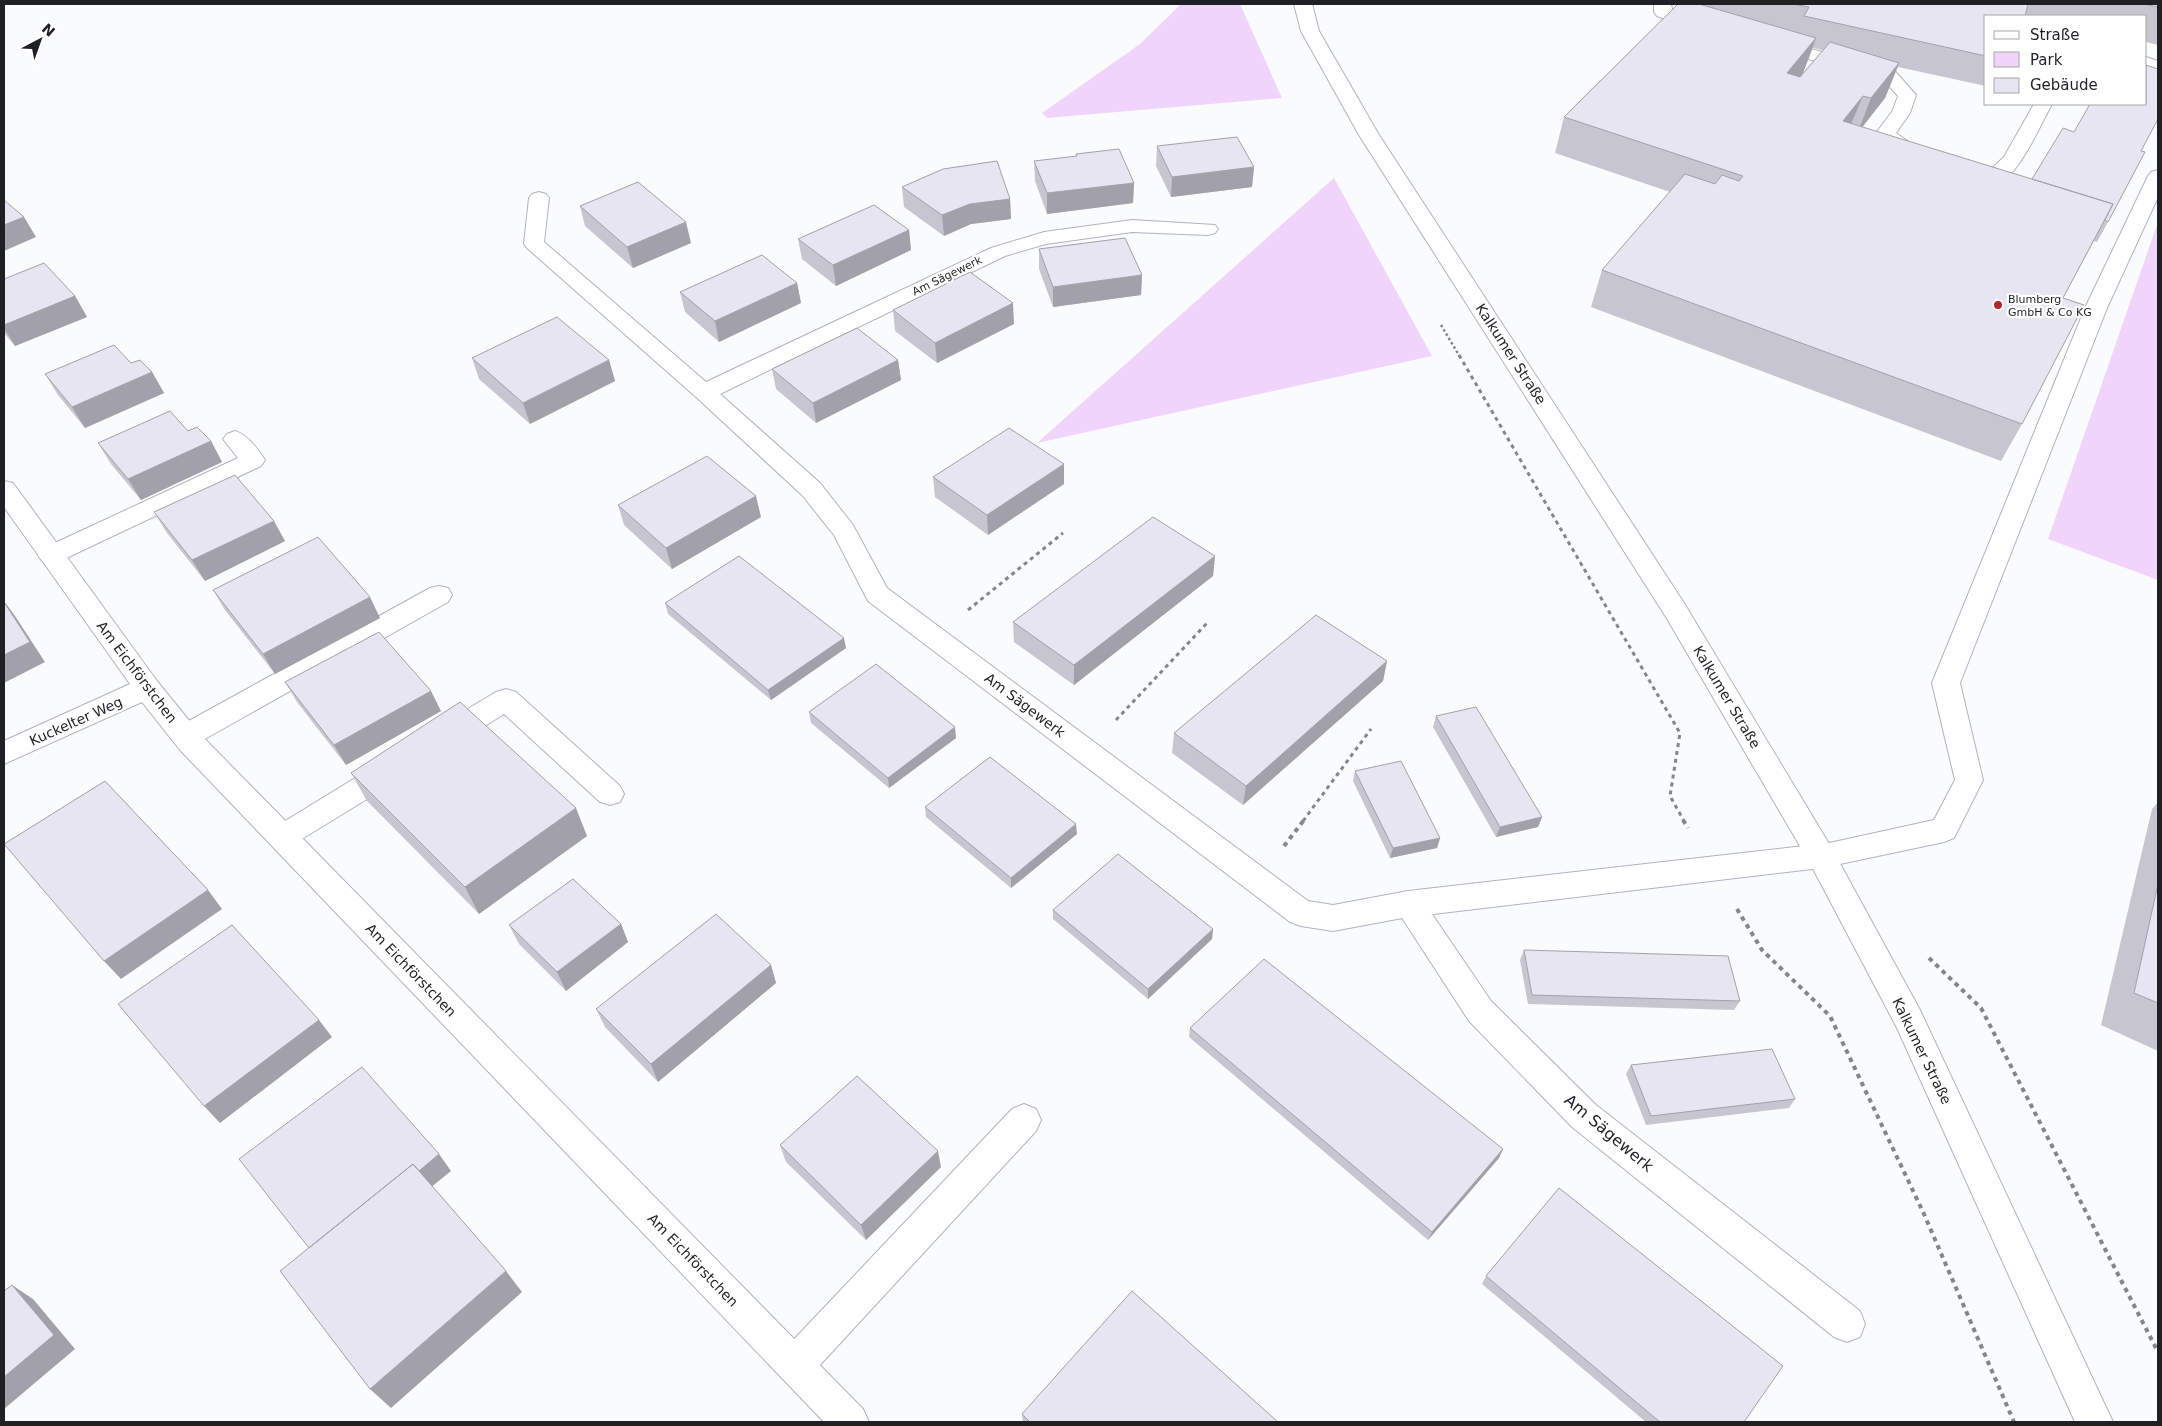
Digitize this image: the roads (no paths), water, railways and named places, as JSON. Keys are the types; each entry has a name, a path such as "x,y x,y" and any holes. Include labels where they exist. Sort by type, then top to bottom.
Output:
{"street":[{"name":"Kalkumer Straße","path":"1302,4 1310,31 1370,134 1675,610 1821,856 1909,1020 2094,1422"},
{"path":"1663,4 1663,12 1691,24 1719,31"},
{"path":"1756,40 1888,74 1907,95 1901,113 1885,134 1911,153 1959,172 1996,177 2012,160 2042,105"},
{"name":"Am Sägewerk","path":"540,198 534,244 704,392 811,489 844,531 877,594 1300,913 1333,918 1408,904 1710,867 1821,856 1944,830 1969,780 1946,683 2096,308 2158,176"},
{"name":"Am Sägewerk","path":"704,392 998,252 1044,238 1132,226 1208,229"},
{"path":"51,555 253,460 235,439"},
{"name":"Am Eichförstchen","path":"4,489 147,688 186,736 850,1422"},
{"path":"186,736 439,595"},
{"name":"Kuckelter Weg","path":"4,753 147,688"},
{"path":"282,837 506,699 610,794"},
{"name":"Am Sägewerk","path":"1408,904 1480,1011 1584,1116 1847,1324"},
{"path":"795,1365 1024,1120"}],"place":[{"name":"Blumberg GmbH & Co KG","path":"1998,305"}]}
